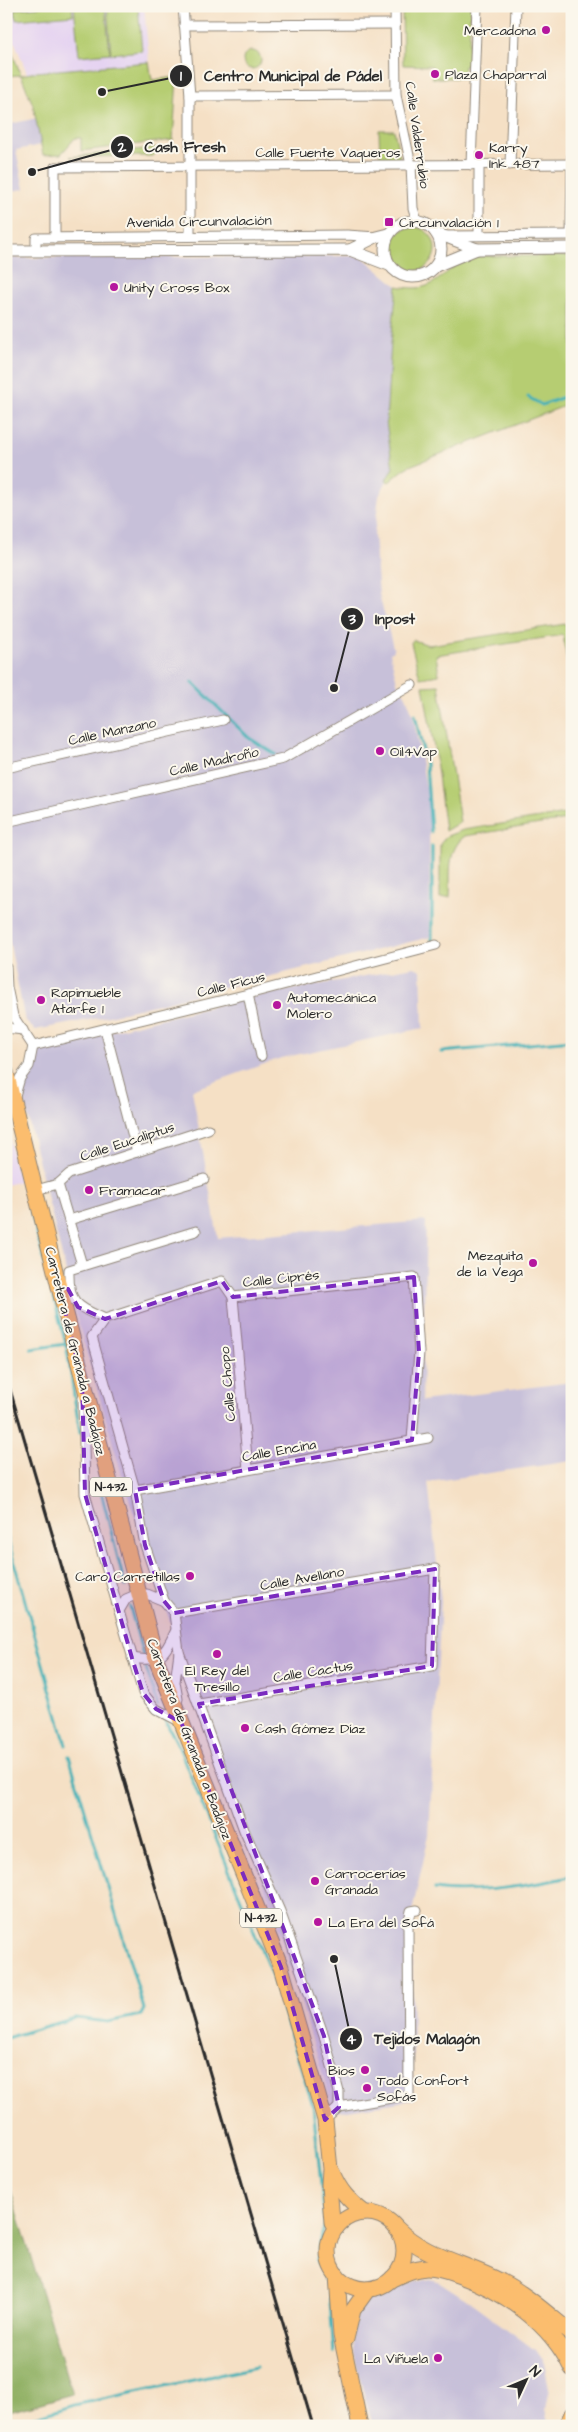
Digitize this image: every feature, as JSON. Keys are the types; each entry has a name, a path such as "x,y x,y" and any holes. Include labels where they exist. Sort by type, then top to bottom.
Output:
{"highway":[{"name":"Carretera de Granada a Badajoz","path":"6,1072 64,1290 82,1380 117,1507 138,1594 161,1655 181,1722 281,1967 325,2120 330,2169 329,2184 332,2222 336,2228"},
{"name":"Carretera de Granada a Badajoz","path":"330,2169 338,2186 349,2202 365,2213"},
{"path":"365,2213 349,2218 336,2228 330,2239 328,2251 330,2264 337,2275 346,2283 356,2288 377,2288 393,2278 423,2268 437,2268 477,2281 500,2294 540,2324 556,2340 572,2368"},
{"name":"N-432","path":"365,2213 386,2219 397,2229"},
{"path":"393,2278 400,2270 404,2254 402,2238 397,2229"},
{"path":"397,2229 410,2242 429,2252 503,2282 525,2296 572,2334"},
{"path":"337,2275 341,2335 349,2381 360,2426"},
{"path":"344,2346 353,2310 368,2289"},
{"path":"567,2426 572,2414"}],"street":[{"path":"182,6 190,96 190,236"},
{"name":"Calle Valderrubio","path":"395,6 396,95 411,165 413,221"},
{"path":"477,6 475,165 480,235"},
{"path":"510,165 516,6"},
{"path":"184,25 395,24"},
{"path":"190,96 396,95"},
{"path":"442,234 571,235 571,161"},
{"name":"Calle Fuente Vaqueros","path":"55,238 54,167 510,165 571,161"},
{"path":"477,249 442,234 430,226 413,221 398,224 388,234 384,250 389,265 401,275 412,278 428,273 436,266 477,249 572,248"},
{"name":"Avenida Circunvalación","path":"350,250 376,237 388,234"},
{"path":"436,266 441,253 442,234"},
{"name":"Avenida Circunvalación","path":"36,251 36,238 368,235 376,237"},
{"name":"Avenida Circunvalación","path":"6,251 350,250 389,265"},
{"name":"Calle Madroño","path":"6,822 283,759 412,685"},
{"name":"Calle Manzano","path":"6,768 223,720"},
{"name":"Calle Ficus","path":"33,1046 248,994 436,945"},
{"path":"6,967 6,987 13,1016 33,1046 29,1066 20,1078 13,1102"},
{"path":"248,994 261,1056"},
{"path":"6,1028 23,1030"},
{"path":"105,1029 137,1152"},
{"name":"Calle Eucaliptus","path":"36,1190 58,1184 69,1174 208,1129"},
{"path":"69,1220 204,1179"},
{"path":"58,1184 82,1265"},
{"path":"196,1232 69,1270 64,1290 78,1307 105,1319 92,1336 135,1490 145,1545 164,1601 174,1614 179,1652 244,1830 280,1911 321,2027 339,2092 339,2107"},
{"name":"Calle Ciprés","path":"105,1319 222,1281 233,1297 414,1277 419,1352 412,1440"},
{"name":"Calle Chopo","path":"233,1297 248,1469"},
{"path":"77,1358 96,1354"},
{"path":"82,1380 85,1494 132,1658 143,1693 156,1708 181,1722"},
{"name":"Calle Encina","path":"135,1490 428,1438"},
{"name":"Calle Avellano","path":"174,1614 435,1570 432,1666"},
{"path":"119,1611 126,1599 138,1594 147,1594 164,1601"},
{"path":"161,1655 175,1632"},
{"path":"132,1658 146,1660 179,1652"},
{"path":"179,1652 175,1682 181,1722"},
{"name":"Calle Cactus","path":"199,1704 432,1666"},
{"path":"325,2120 339,2107 409,2095 408,1926 411,1911 417,1910"}],"highlighted area":[{"path":"414,1277 419,1352 412,1440 135,1490 145,1545 164,1601 174,1613 435,1569 432,1666 199,1704 324,2036 339,2107 325,2120 281,1967 181,1722 156,1709 143,1693 85,1494 82,1380 60,1291 68,1289 78,1307 105,1319 222,1281 233,1297"}],"shaded area":[{"path":"6,6 144,6 149,62 27,73 16,45 6,27"},
{"path":"37,118 42,145 16,150 24,189 6,192 6,125"},
{"path":"361,256 397,286 386,422 393,469 379,496 374,535 379,594 394,651 390,653 397,682 406,696 413,715 429,804 430,937 109,1016 35,1030 25,1021 6,924 6,258"},
{"path":"414,967 421,970 423,1028 281,1058 192,1090 218,1238 426,1221 422,1401 572,1382 572,1461 428,1482 441,1601 429,1835 412,1912 413,2100 334,2112 275,1916 169,1618 128,1496 80,1329 20,1086 36,1049 251,997"},
{"path":"6,1127 20,1181 6,1185"},
{"path":"430,2279 438,2281 469,2301 535,2350 544,2363 549,2388 545,2409 548,2422 556,2426 373,2426 352,2343 352,2330 359,2309 371,2297 411,2283"}],"green space":[{"path":"72,6 73,15 16,20 15,9"},
{"path":"74,6 105,6 110,53 79,56"},
{"path":"107,6 138,6 142,51 111,54"},
{"path":"402,6 471,6 468,66 464,66 463,78 432,78 432,66 403,65"},
{"path":"6,37 21,75 6,76"},
{"path":"248,51 256,51 261,56 259,67 248,69 243,64 243,56"},
{"path":"149,62 152,80 177,77 173,140 81,151 81,138 75,138 61,154 43,155 33,105 21,75"},
{"path":"379,130 394,130 400,158 380,158"},
{"path":"162,147 153,156 70,157"},
{"path":"409,227 417,227 429,233 435,249 429,265 417,271 409,271 397,265 391,253 391,245 397,233"},
{"path":"477,256 572,256 572,403 407,467 389,482 386,480 393,468 386,422 397,286 416,288 429,285 457,265"},
{"path":"572,623 572,692 563,635 436,655 439,675 420,678 411,643 413,640 429,645"},
{"path":"439,685 460,822 445,831 436,759 423,686"},
{"path":"572,813 572,819 465,836 455,848 452,856 450,897 440,898 440,844 447,836 463,830"},
{"path":"6,2174 72,2394 6,2413"}],"waterway":[{"path":"528,397 542,405 572,394"},
{"path":"192,682 249,738 275,754"},
{"path":"415,715 426,764 431,832"},
{"path":"432,846 432,940"},
{"path":"441,1052 572,1040"},
{"path":"27,1197 66,1344 80,1433"},
{"path":"31,1349 66,1344"},
{"path":"98,1480 125,1586"},
{"path":"6,1534 66,1745"},
{"path":"130,1607 143,1655"},
{"path":"146,1668 158,1706"},
{"path":"165,1720 178,1745 272,1976 313,2105 325,2223 316,2258 329,2289 334,2353"},
{"path":"6,2038 75,2018 108,2022 141,2015 144,2009 69,1756"},
{"path":"435,1889 449,1891 484,1890 541,1883 572,1876"},
{"path":"7,2426 74,2405 256,2367"}],"railway":[{"path":"6,1376 313,2426"}],"place":[{"name":"Mercadona","path":"546,30"},
{"name":"Plaza Chaparral","path":"435,74"},
{"name":"Centro Municipal de Pádel","path":"102,92"},
{"name":"Karry Ink 487","path":"479,155"},
{"name":"Cash Fresh","path":"32,172"},
{"name":"Circunvalación 1","path":"389,222"},
{"name":"Unity Cross Box","path":"114,287"},
{"name":"Inpost","path":"334,688"},
{"name":"Oil4Vap","path":"380,751"},
{"name":"Rapimueble Atarfe 1","path":"41,1000"},
{"name":"Automecánica Molero","path":"277,1005"},
{"name":"Framacar","path":"89,1190"},
{"name":"Mezquita de la Vega","path":"533,1263"},
{"name":"Caro Carretillas","path":"190,1576"},
{"name":"El Rey del Tresillo","path":"217,1654"},
{"name":"Cash Gómez Díaz","path":"245,1728"},
{"name":"Carrocerías Granada","path":"315,1881"},
{"name":"La Era del Sofá","path":"318,1922"},
{"name":"Tejidos Malagón","path":"334,1959"},
{"name":"Bios","path":"365,2070"},
{"name":"Todo Confort Sofás","path":"367,2088"},
{"name":"La Viñuela","path":"438,2358"}]}
